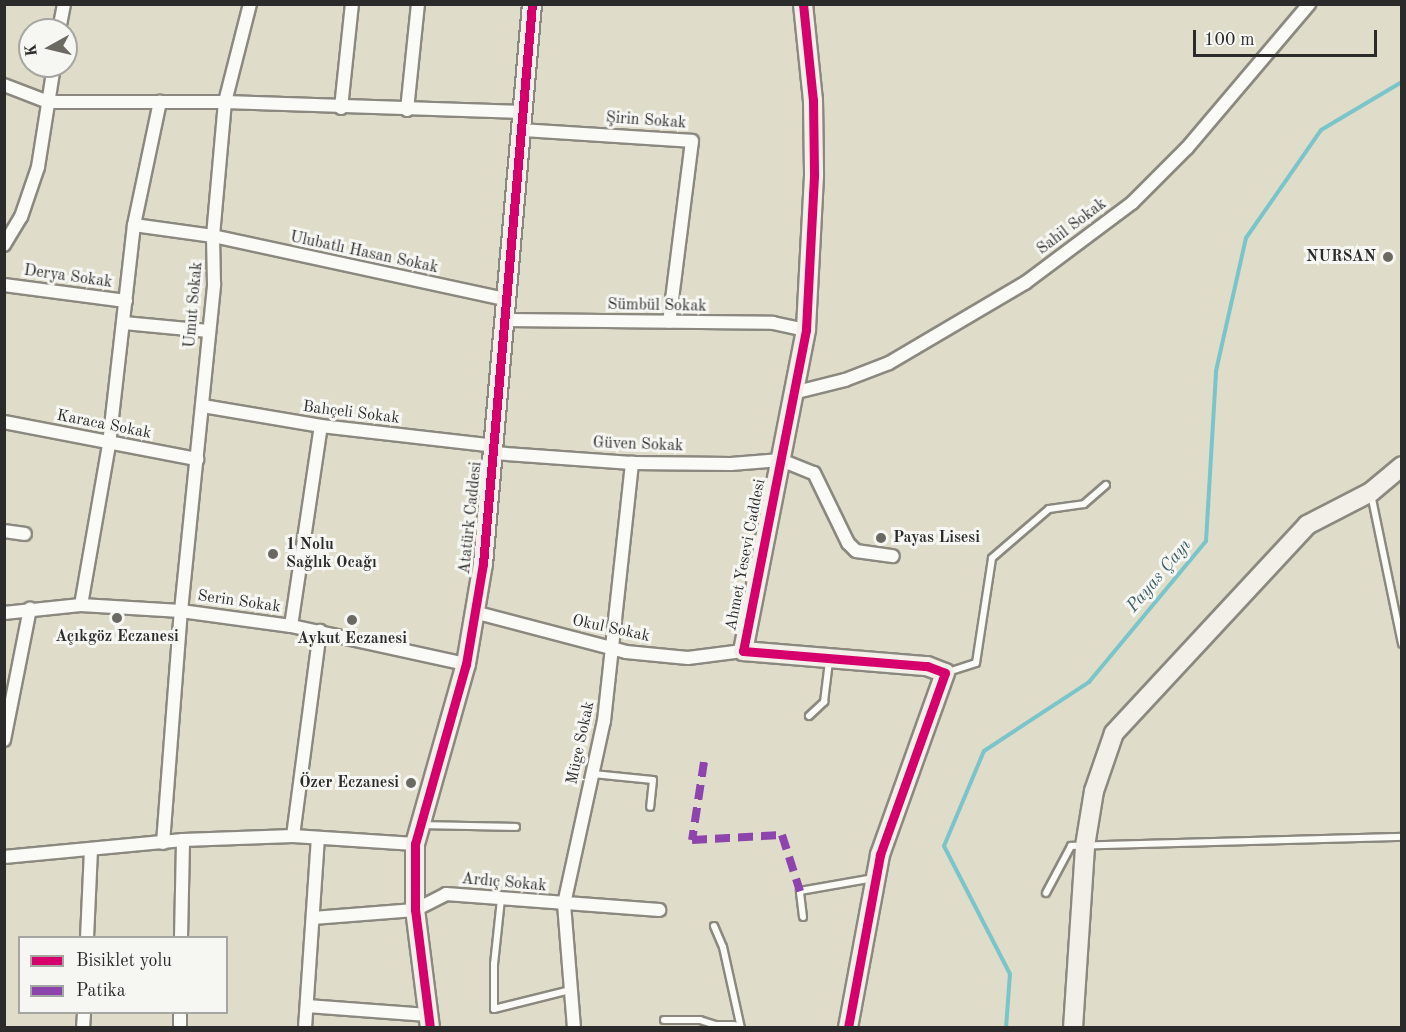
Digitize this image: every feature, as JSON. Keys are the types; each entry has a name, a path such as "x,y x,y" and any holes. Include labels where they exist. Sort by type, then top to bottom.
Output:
{"street":[{"name":"Umut Sokak","path":"163,843 181,611 214,284 213,236 225,102 250,4"},
{"path":"341,108 352,4"},
{"path":"407,110 418,4"},
{"name":"Atatürk Caddesi","path":"429,1021 415,910 415,844 418,824 466,664 474,612 495,449 532,4"},
{"name":"Ahmet Yesevi Caddesi","path":"803,4 813,100 813,247 806,330 743,651 927,666 945,673"},
{"name":"Sahil Sokak","path":"793,393 845,380 889,363 1025,283 1132,203 1187,148 1310,4"},
{"path":"4,245 21,217 38,167 52,78"},
{"path":"4,84 48,102 225,102 407,110 522,121"},
{"path":"81,605 109,444 134,225 160,102"},
{"name":"Şirin Sokak","path":"522,121 692,141 669,322"},
{"name":"Ulubatlı Hasan Sokak","path":"134,225 213,236 508,300"},
{"name":"Derya Sokak","path":"4,285 126,301"},
{"name":"Sümbül Sokak","path":"506,320 773,323 806,330"},
{"path":"124,322 209,331"},
{"name":"Bahçeli Sokak","path":"203,406 321,426 495,449"},
{"name":"Karaca Sokak","path":"4,422 109,444 197,459"},
{"path":"291,626 321,426"},
{"name":"Güven Sokak","path":"495,449 632,462 731,464 781,460"},
{"path":"781,460 814,473 848,543 856,551 893,556"},
{"name":"Müge Sokak","path":"574,1028 564,903 592,774 614,649 632,462"},
{"path":"1073,1028 1085,846 1094,791 1114,733 1307,525 1371,492 1401,466"},
{"path":"4,531 25,534"},
{"name":"Serin Sokak","path":"4,614 30,609 81,605 181,611 320,631 466,664"},
{"path":"4,740 30,609"},
{"name":"Okul Sokak","path":"474,612 614,649 688,658 743,651"},
{"path":"293,836 320,631"},
{"path":"848,1028 875,878 945,673"},
{"path":"4,857 183,840 293,836 415,844"},
{"path":"304,1028 318,838"},
{"path":"181,936 183,840"},
{"path":"87,936 91,849"},
{"name":"Ardıç Sokak","path":"313,918 415,910 446,894 659,910"},
{"path":"306,1006 429,1021"},
{"path":"718,1027 734,1028"}],"lane":[{"path":"945,673 976,663 992,558 1049,509 1084,504 1106,485"},
{"path":"1371,492 1401,644"},
{"path":"809,717 824,702 830,658"},
{"path":"592,774 653,780 650,807"},
{"path":"418,824 516,827"},
{"path":"1046,893 1071,846 1401,837"},
{"path":"803,917 800,891 875,878"},
{"path":"501,899 494,964 494,1009 570,990"},
{"path":"714,926 723,947 741,1028"},
{"path":"664,1020 700,1020 718,1027"}],"waterway":[{"name":"Payas Çayı","path":"1006,1028 1010,974 944,846 984,751 1089,682 1206,541 1216,371 1246,238 1321,130 1402,82"}],"marked path":[{"path":"704,762 692,840 782,835 800,891"}],"cycle path":[{"path":"430,1028 415,910 415,844 466,664 483,564 532,4"},
{"path":"803,4 813,100 814,176 806,330 743,651 927,666 945,673 880,855 848,1028"}],"place":[{"name":"NURSAN","path":"1388,257"},
{"name":"Payas Lisesi","path":"881,538"},
{"name":"1 Nolu Sağlık Ocağı","path":"273,554"},
{"name":"Açıkgöz Eczanesi","path":"117,618"},
{"name":"Aykut Eczanesi","path":"352,620"},
{"name":"Özer Eczanesi","path":"411,783"}]}
